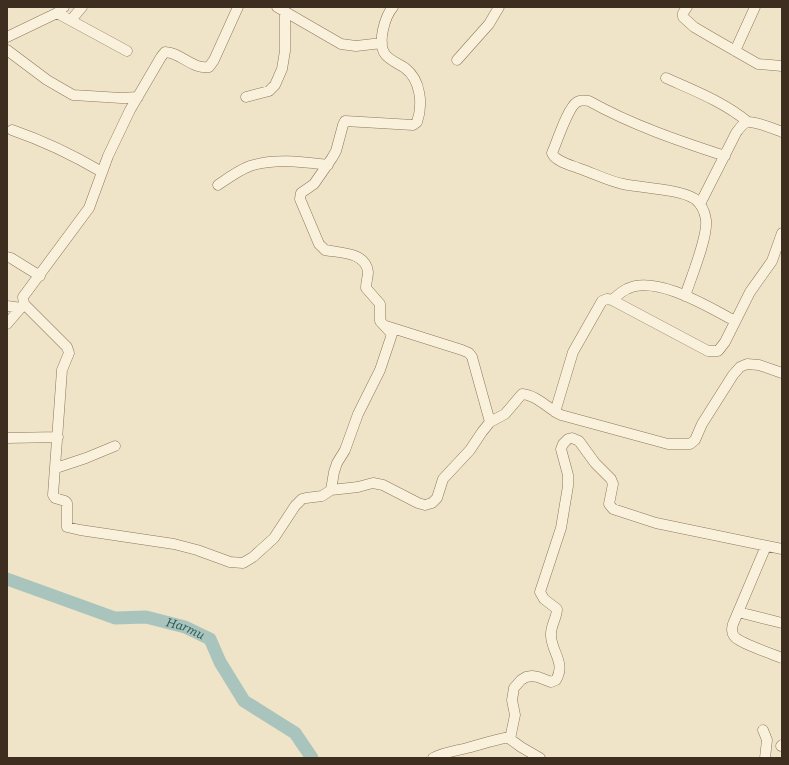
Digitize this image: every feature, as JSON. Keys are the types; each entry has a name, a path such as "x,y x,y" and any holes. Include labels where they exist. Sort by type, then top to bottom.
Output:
{"street":[{"path":"71,20 82,7"},
{"path":"7,324 22,306 25,294 87,212 111,149 130,110 161,57 165,52 172,53 201,67 212,65 238,7"},
{"path":"331,490 337,463 345,450 358,414 380,370 391,340 392,332 379,318 380,304 366,288 368,272 363,261 356,256 325,250 322,248 300,199 302,193 314,184 328,165 336,151 345,121 413,125 418,121 419,97 417,84 405,68 386,56 382,43 383,31 389,12 393,7"},
{"path":"457,60 489,24 499,7"},
{"path":"687,7 682,15 694,27 758,64 782,66"},
{"path":"735,51 755,7"},
{"path":"281,9 341,44 356,46 382,43"},
{"path":"246,98 269,91 275,85 282,70 285,51 281,9"},
{"path":"7,37 60,10 71,20 127,51"},
{"path":"7,50 47,80 73,95 121,98 138,97"},
{"path":"666,78 718,101 748,122 756,123 782,132"},
{"path":"686,296 706,229 705,216 700,204 688,196 679,193 622,184 562,162 552,153 568,114 576,102 583,100 589,101 636,124 725,156"},
{"path":"700,204 736,133 742,125 748,122"},
{"path":"12,130 41,140 102,172"},
{"path":"218,185 233,174 250,166 267,163 303,162 328,165"},
{"path":"555,412 568,364 580,338 602,301 607,299 612,300 708,351 718,351 736,321 750,292 772,261 782,233"},
{"path":"7,257 40,276"},
{"path":"612,300 627,288 647,285 657,286 686,296 736,321"},
{"path":"7,306 22,306 67,347 69,353 62,370 54,497 67,503 67,527 174,544 239,564 246,562 253,557 274,538 298,502 306,498 322,496 331,490 376,484 383,485 418,503 425,505 432,503 436,498 443,479 460,462 490,422 505,414 522,394 530,395 555,412 668,444 690,444 695,440 702,424 733,375 740,367 747,364 759,365 782,373"},
{"path":"384,325 469,353 472,357 490,422"},
{"path":"7,438 58,437"},
{"path":"540,758 511,740 510,737 515,715 512,700 514,688 521,680 526,677 534,676 549,682 555,681 560,670 560,665 552,645 550,634 557,609 544,599 540,592 561,528 568,486 568,475 561,449 562,444 568,439 572,438 579,441 595,463 611,479 613,484 609,504 613,509 656,523 782,550"},
{"path":"56,468 115,446"},
{"path":"766,546 732,629 734,636 741,641 782,658"},
{"path":"738,612 782,623"},
{"path":"763,730 766,740 765,758"},
{"path":"433,758 447,752 468,748 491,740 510,737"}],"waterway":[{"name":"Harmu","path":"7,579 115,618 146,617 185,627 210,639 220,662 244,701 295,733 312,758"}]}
